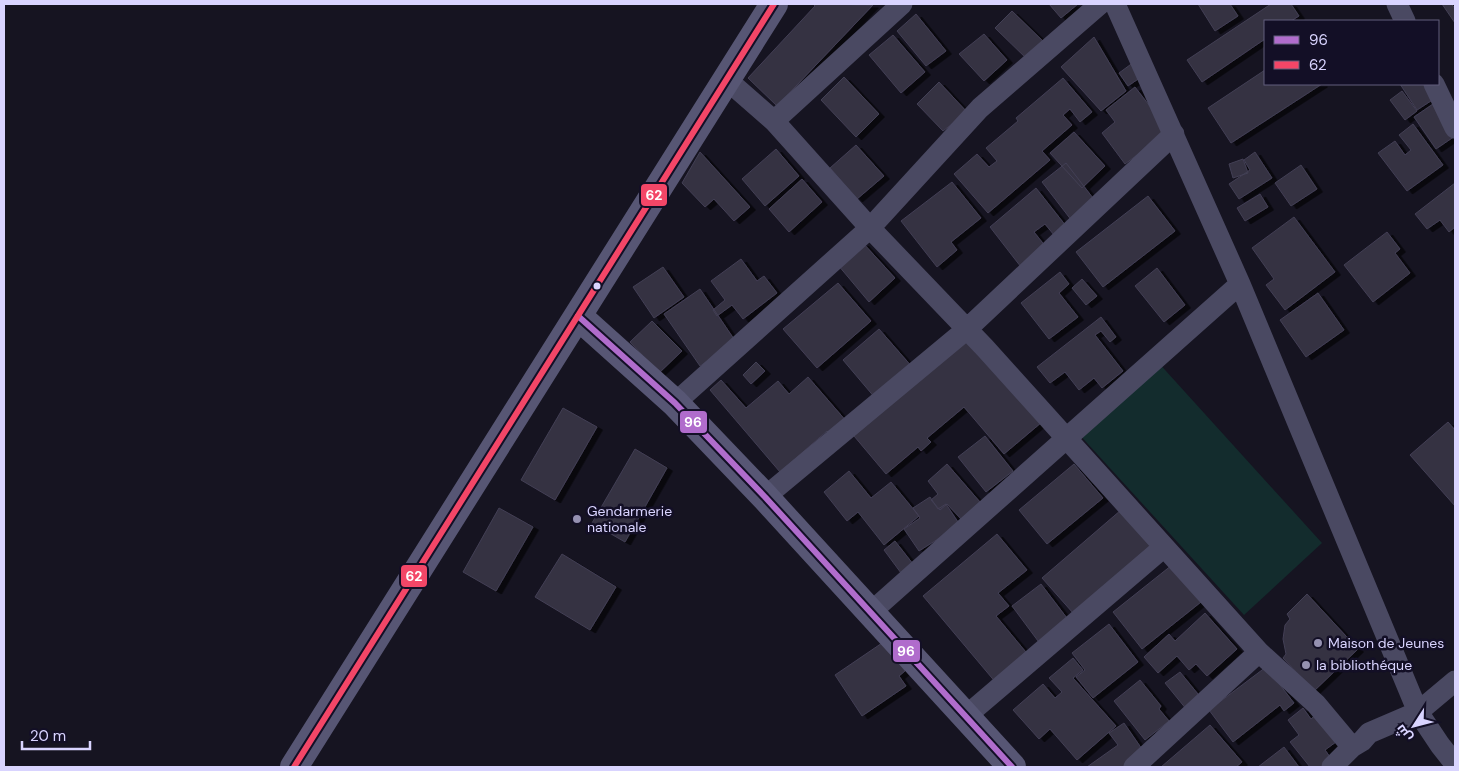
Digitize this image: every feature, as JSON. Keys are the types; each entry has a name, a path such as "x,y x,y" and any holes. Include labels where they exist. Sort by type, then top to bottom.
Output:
{"main road":[{"path":"294,767 774,4"},
{"path":"578,316 675,403 765,497 1012,767"}],"street":[{"path":"774,121 902,4"},
{"path":"675,403 870,228 980,108 1100,4"},
{"path":"1115,4 1240,284 1418,712 1455,764"},
{"path":"1397,4 1405,20"},
{"path":"726,79 774,121 870,228 967,329 1259,652 1316,704 1352,747"},
{"path":"1434,85 1455,128"},
{"path":"765,497 967,329 1174,134"},
{"path":"871,612 1240,284"},
{"path":"966,716 1164,547"},
{"path":"1134,767 1259,652"},
{"path":"1332,767 1352,747 1369,734 1418,712 1455,681"}],"green space":[{"path":"1156,360 1322,543 1244,615 1077,432"}],"building":[{"path":"813,4 873,5 777,106 748,78 815,6"},
{"path":"1049,4 1078,4 1061,18"},
{"path":"1198,4 1230,4 1238,16 1215,31"},
{"path":"1271,4 1291,4 1299,16 1293,20 1264,20 1264,40 1202,82 1187,60"},
{"path":"1442,4 1451,4 1455,8 1455,23"},
{"path":"1012,11 1046,44 1029,61 995,28"},
{"path":"916,14 946,51 926,66 897,31"},
{"path":"984,34 1007,60 984,81 959,54"},
{"path":"893,35 925,72 901,93 869,55"},
{"path":"1094,37 1126,91 1101,111 1061,67"},
{"path":"1134,62 1144,75 1128,86 1119,73"},
{"path":"1264,71 1264,85 1320,85 1231,143 1208,108"},
{"path":"844,77 879,114 856,137 821,100"},
{"path":"1063,78 1092,112 1080,122 1070,109 1063,115 1072,125 1042,151 1050,160 988,213 954,174 977,154 989,167 997,161 986,148 1018,121 1016,118"},
{"path":"939,82 967,112 943,131 917,104"},
{"path":"1401,85 1430,85 1437,97 1417,110"},
{"path":"1135,87 1169,131 1125,164 1102,133 1115,122 1106,110"},
{"path":"1402,91 1417,111 1405,120 1390,100"},
{"path":"1433,104 1455,136 1436,149 1414,117"},
{"path":"1413,124 1443,165 1407,191 1378,153 1395,141 1405,155 1411,150 1399,135"},
{"path":"1074,132 1105,166 1082,188 1050,153"},
{"path":"856,145 884,176 857,199 830,168"},
{"path":"776,149 799,176 765,206 742,179"},
{"path":"700,152 750,207 734,221 714,199 705,207 682,183"},
{"path":"1255,152 1272,178 1239,199 1229,184 1250,170 1244,160"},
{"path":"1243,159 1248,173 1233,178 1229,164"},
{"path":"1066,163 1096,202 1072,221 1042,182"},
{"path":"1301,165 1317,189 1291,206 1275,183"},
{"path":"802,179 822,202 789,232 769,209"},
{"path":"952,182 981,218 951,242 957,250 937,267 901,221"},
{"path":"1455,183 1455,227 1449,232 1440,220 1427,229 1415,214"},
{"path":"1036,188 1066,226 1054,235 1045,224 1034,232 1046,247 1021,267 990,227"},
{"path":"1260,194 1268,207 1245,221 1237,208"},
{"path":"1148,196 1175,231 1103,287 1076,252"},
{"path":"1294,217 1335,272 1285,310 1266,285 1274,279 1252,248"},
{"path":"1387,232 1400,249 1395,253 1410,273 1373,302 1344,265"},
{"path":"863,243 895,278 869,302 838,265"},
{"path":"741,259 757,281 764,276 777,293 743,319 732,305 717,316 713,310 725,300 711,281"},
{"path":"663,267 684,297 654,318 633,287"},
{"path":"1157,268 1185,305 1164,322 1135,286"},
{"path":"1060,272 1069,284 1059,293 1078,317 1049,339 1021,303"},
{"path":"1082,279 1097,296 1086,305 1072,288"},
{"path":"838,283 871,321 817,368 783,329"},
{"path":"700,289 736,342 700,366 664,314"},
{"path":"1318,293 1344,330 1306,357 1280,320"},
{"path":"1101,317 1116,337 1110,342 1101,331 1095,335 1123,371 1102,388 1094,378 1079,390 1065,372 1050,383 1037,367"},
{"path":"652,321 682,351 659,373 630,342"},
{"path":"879,329 913,368 876,399 843,360"},
{"path":"970,337 1042,422 1004,454 964,407 927,438 931,442 921,451 918,447 886,474 854,436"},
{"path":"756,362 765,371 751,384 743,375"},
{"path":"808,377 847,422 832,436 827,431 780,472 710,390 721,380 746,408 778,381 789,394"},
{"path":"563,408 597,427 555,500 521,480"},
{"path":"1448,422 1455,430 1455,506 1410,455"},
{"path":"985,436 1013,471 986,492 958,457"},
{"path":"635,449 667,468 625,542 592,523"},
{"path":"947,464 980,502 961,519 947,504 940,510 931,500 938,494 928,481"},
{"path":"1074,464 1103,498 1047,544 1019,510"},
{"path":"849,471 871,498 891,482 919,516 884,545 858,512 847,521 824,492"},
{"path":"930,497 938,509 946,504 960,525 919,551 904,529 920,518 913,508"},
{"path":"499,508 533,527 496,591 463,572"},
{"path":"1121,510 1151,545 1073,613 1042,578"},
{"path":"997,534 1027,570 998,593 1009,606 996,616 1030,657 997,684 923,596"},
{"path":"895,541 913,564 901,573 884,550"},
{"path":"562,554 616,587 590,630 535,597"},
{"path":"1172,565 1201,602 1142,649 1113,612"},
{"path":"1041,584 1070,622 1041,645 1012,606"},
{"name":"Maison de Jeunes","path":"1307,594 1358,649 1314,691 1283,658 1286,654 1283,639 1285,625 1290,619 1287,614"},
{"path":"1205,613 1237,649 1207,676 1196,664 1189,670 1177,656 1158,673 1144,657 1169,634 1175,641"},
{"path":"1109,624 1138,662 1093,698 1076,677 1085,670 1072,653"},
{"path":"885,641 905,671 899,676 906,686 862,716 835,675"},
{"path":"1073,658 1083,670 1073,678 1116,726 1077,760 1050,729 1039,739 1013,710 1043,684 1055,698 1062,692 1049,678"},
{"path":"1266,667 1294,703 1284,711 1280,705 1233,742 1209,710"},
{"path":"1180,672 1202,699 1187,710 1165,683"},
{"path":"1140,680 1161,706 1159,709 1169,721 1145,740 1114,701"},
{"path":"1303,708 1311,719 1319,712 1340,739 1325,750 1333,761 1325,767 1310,767 1290,742 1299,735 1288,720"},
{"path":"1124,723 1144,752 1122,767 1087,767 1118,745 1109,733"},
{"path":"1210,725 1242,762 1236,767 1161,767"},
{"path":"1284,747 1299,767 1258,767"}],"transit line":[{"name":"62","path":"294,767 774,4"},
{"name":"96","path":"578,316 675,403 765,497 1012,767"}],"place":[{"name":"Gendarmerie nationale","path":"577,519"},
{"name":"Maison de Jeunes","path":"1318,643"},
{"name":"la bibliothéque","path":"1306,665"}]}
